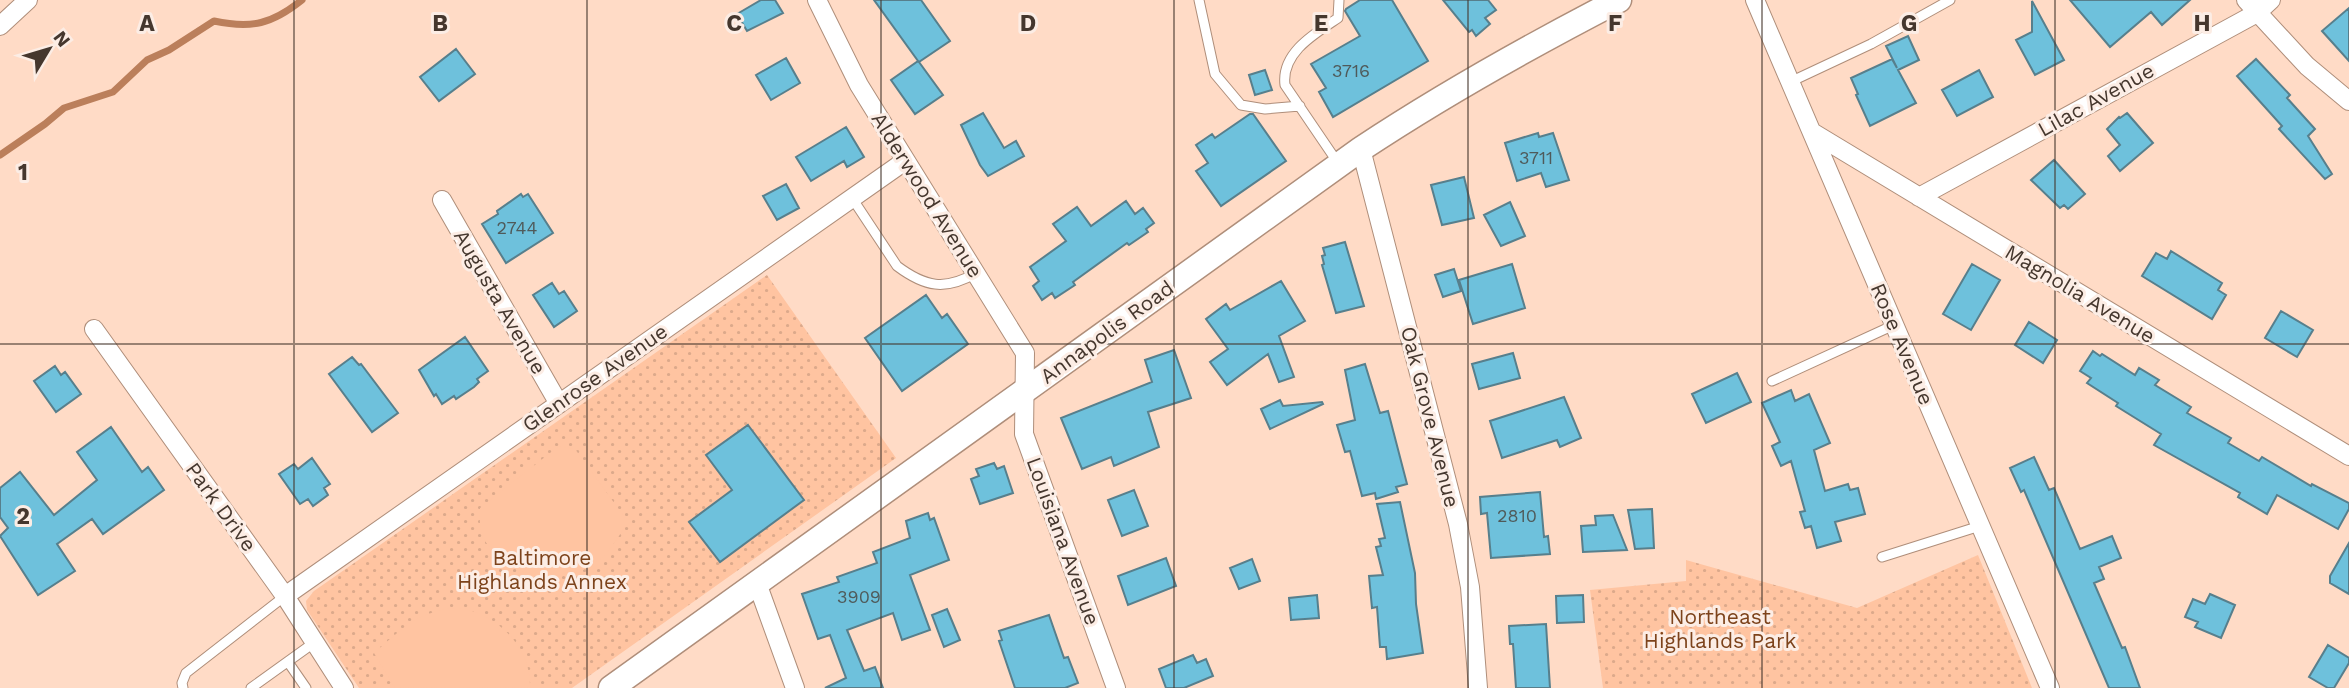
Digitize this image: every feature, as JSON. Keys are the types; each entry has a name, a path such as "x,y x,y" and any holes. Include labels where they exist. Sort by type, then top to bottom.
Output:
{"main road":[{"name":"Annapolis Road","path":"611,688 1361,149 1427,105 1520,51 1619,0"}],"street":[{"path":"0,26 28,0"},
{"name":"Alderwood Avenue","path":"817,0 859,85 1025,353 1024,392"},
{"name":"Rose Avenue","path":"1755,0 2050,688"},
{"name":"Lilac Avenue","path":"1919,197 2251,6 2271,0"},
{"path":"2251,6 2307,66 2349,101"},
{"name":"Magnolia Avenue","path":"1812,132 2349,456"},
{"name":"Oak Grove Avenue","path":"1361,149 1458,524 1469,587 1478,688"},
{"name":"Glenrose Avenue","path":"285,596 905,161"},
{"name":"Augusta Avenue","path":"442,200 559,404"},
{"name":"Park Drive","path":"94,329 285,596 344,688"},
{"name":"Louisiana Avenue","path":"1024,392 1024,434 1116,688"},
{"path":"757,583 795,688"}],"lane":[{"path":"1199,0 1215,74 1241,105 1265,109 1300,106"},
{"path":"1339,0 1338,18 1307,38 1290,60 1284,78 1285,85 1339,165"},
{"path":"1790,82 1871,44 1950,0"},
{"path":"852,198 897,266 908,274 934,285 962,281 976,273"},
{"path":"1772,381 1894,325"},
{"path":"1882,557 1980,526"},
{"path":"183,688 186,673 285,596"},
{"path":"251,688 315,642"},
{"path":"288,662 306,688"}],"green space":[{"name":"Baltimore Highlands Annex","path":"767,275 896,458 572,688 359,688 307,610 306,601 314,591"},
{"path":"559,446 575,449 628,522 609,550 594,564 559,577 536,576 514,567 491,549 481,532 480,508"},
{"name":"Northeast Highlands Park","path":"1978,555 2032,688 1603,688 1590,590 1686,581 1686,560 1857,608"},
{"path":"453,608 480,614 509,634 527,664 530,687 395,688 374,653 418,618"}],"building":[{"path":"761,0 775,0 783,13 747,31 737,14"},
{"path":"874,0 921,0 950,41 919,62 943,95 915,114 891,80 918,61"},
{"path":"1360,0 1392,0 1428,61 1333,117 1319,92 1326,88 1311,64 1360,36 1345,11"},
{"path":"1443,0 1488,0 1496,10 1485,18 1490,24 1476,36 1472,30 1469,32"},
{"path":"2070,0 2190,0 2162,25 2151,12 2110,47"},
{"path":"2032,1 2064,60 2035,75 2016,40 2032,32"},
{"path":"2349,8 2349,61 2322,31"},
{"path":"1908,36 1919,60 1898,70 1916,103 1870,126 1851,78 1892,59 1897,68 1886,46"},
{"path":"456,49 475,74 439,101 420,77"},
{"path":"786,58 800,83 771,100 756,75"},
{"path":"2256,59 2290,95 2287,98 2315,129 2308,136 2332,174 2325,179 2279,129 2282,126 2237,76"},
{"path":"1265,70 1272,90 1255,95 1249,75"},
{"path":"1979,70 1993,97 1957,116 1942,90"},
{"path":"983,113 1004,148 1016,141 1024,156 988,176 961,125"},
{"path":"2127,113 2153,143 2120,171 2108,156 2120,145 2107,129"},
{"path":"1253,114 1286,161 1221,206 1196,171 1208,163 1196,145 1212,134 1215,138"},
{"path":"846,127 864,157 847,167 844,161 811,181 796,157"},
{"path":"1538,133 1539,137 1553,133 1569,180 1546,187 1541,173 1517,181 1505,143"},
{"path":"2054,160 2085,194 2068,209 2064,205 2060,208 2031,180"},
{"path":"1464,177 1474,218 1442,225 1431,185"},
{"path":"786,184 799,208 777,220 763,196"},
{"path":"521,194 523,197 528,194 553,233 506,263 482,224"},
{"path":"1126,201 1135,214 1143,208 1154,223 1146,229 1148,232 1129,245 1127,243 1055,298 1052,293 1042,300 1033,286 1039,281 1030,267 1066,241 1053,224 1077,207 1091,226"},
{"path":"1510,202 1525,236 1501,246 1484,215"},
{"path":"1345,242 1364,306 1336,313 1322,265 1322,256 1325,255 1323,248"},
{"path":"2171,251 2222,283 2218,290 2226,295 2212,319 2142,276 2156,253 2167,259"},
{"path":"1512,264 1525,308 1473,324 1459,280"},
{"path":"1972,264 2000,280 1971,330 1943,314"},
{"path":"1454,269 1461,291 1443,297 1435,275"},
{"path":"1281,281 1305,321 1279,336 1294,377 1279,382 1268,354 1227,385 1210,362 1228,349 1206,319 1226,304 1230,310"},
{"path":"552,283 559,294 564,291 577,311 554,327 533,295"},
{"path":"926,295 942,318 947,314 968,344 902,391 865,338"},
{"path":"2281,311 2313,330 2297,357 2265,338"},
{"path":"2029,322 2057,340 2043,363 2015,345"},
{"path":"465,337 488,371 477,379 479,382 474,387 456,399 454,396 442,404 436,394 434,396 419,370"},
{"path":"1174,350 1191,398 1148,412 1159,447 1114,466 1111,457 1082,469 1061,418 1152,382 1145,360"},
{"path":"2093,351 2135,375 2139,368 2159,380 2155,385 2191,407 2187,413 2231,438 2228,443 2259,461 2262,457 2311,486 2312,484 2349,503 2349,509 2338,529 2277,495 2267,514 2238,497 2240,493 2154,445 2161,434 2116,406 2118,403 2087,383 2091,378 2080,371"},
{"path":"1513,353 1520,378 1479,389 1472,364"},
{"path":"352,357 361,364 398,413 372,432 329,374"},
{"path":"1365,364 1380,413 1388,411 1407,484 1396,487 1398,492 1376,499 1375,493 1362,496 1350,451 1345,452 1337,425 1355,420 1345,370"},
{"path":"55,366 61,375 65,372 81,394 56,412 34,381"},
{"path":"1737,373 1751,402 1706,423 1692,394"},
{"path":"1791,390 1795,401 1809,394 1830,443 1814,450 1825,491 1848,484 1850,490 1858,488 1865,514 1835,522 1841,541 1817,548 1811,526 1805,528 1800,512 1805,511 1791,461 1781,466 1772,446 1780,442 1762,403"},
{"path":"1564,397 1581,438 1560,447 1557,440 1502,458 1490,421"},
{"path":"1280,400 1283,406 1323,404 1270,429 1261,409"},
{"path":"748,425 804,500 720,562 689,522 732,490 706,455"},
{"path":"111,427 142,472 148,467 164,490 103,534 92,519 57,544 75,571 38,595 0,536 8,528 0,517 0,488 20,472 54,515 97,480 77,452"},
{"path":"2034,457 2049,490 2054,488 2080,549 2112,536 2121,558 2099,567 2104,579 2094,583 2122,648 2125,647 2140,688 2109,688 2024,490 2021,492 2010,468"},
{"path":"312,458 330,484 324,488 328,495 313,506 308,499 300,504 279,474 294,464 298,469"},
{"path":"994,463 997,469 1004,466 1013,493 980,504 971,479 979,476 976,469"},
{"path":"1134,490 1148,526 1122,536 1108,500"},
{"path":"1540,492 1544,537 1548,536 1550,554 1491,558 1487,513 1481,514 1480,497"},
{"path":"1400,502 1415,573 1423,653 1387,659 1386,647 1380,647 1377,607 1372,608 1369,576 1383,575 1376,547 1381,546 1379,539 1385,538 1377,504"},
{"path":"1652,509 1654,548 1635,549 1628,510"},
{"path":"928,513 930,520 934,518 949,560 910,575 930,630 902,640 893,613 847,630 864,671 875,667 883,688 825,688 846,678 830,635 818,639 802,594 839,582 837,577 877,563 873,552 910,538 906,521"},
{"path":"1613,515 1627,550 1583,552 1581,526 1596,525 1595,516"},
{"path":"2349,543 2349,594 2330,583 2330,576"},
{"path":"1166,558 1176,586 1128,605 1118,576"},
{"path":"1252,559 1260,581 1239,589 1230,568"},
{"path":"2210,594 2235,605 2221,638 2195,627 2198,622 2185,617 2193,599 2205,604"},
{"path":"1317,595 1319,618 1291,620 1289,598"},
{"path":"1583,595 1584,622 1557,623 1556,596"},
{"path":"947,609 960,640 944,647 932,615"},
{"path":"1049,615 1064,658 1068,657 1078,683 1065,688 1015,688 999,641 1002,640 999,631"},
{"path":"1546,624 1550,688 1516,688 1509,626"},
{"path":"2328,645 2349,658 2349,663 2334,688 2328,688 2309,677"},
{"path":"1193,655 1197,663 1206,659 1213,676 1184,688 1166,688 1159,669"}],"waterway":[{"path":"0,155 64,108 113,92 147,60 169,50 214,21 240,24 261,22 281,15 302,0"}]}
